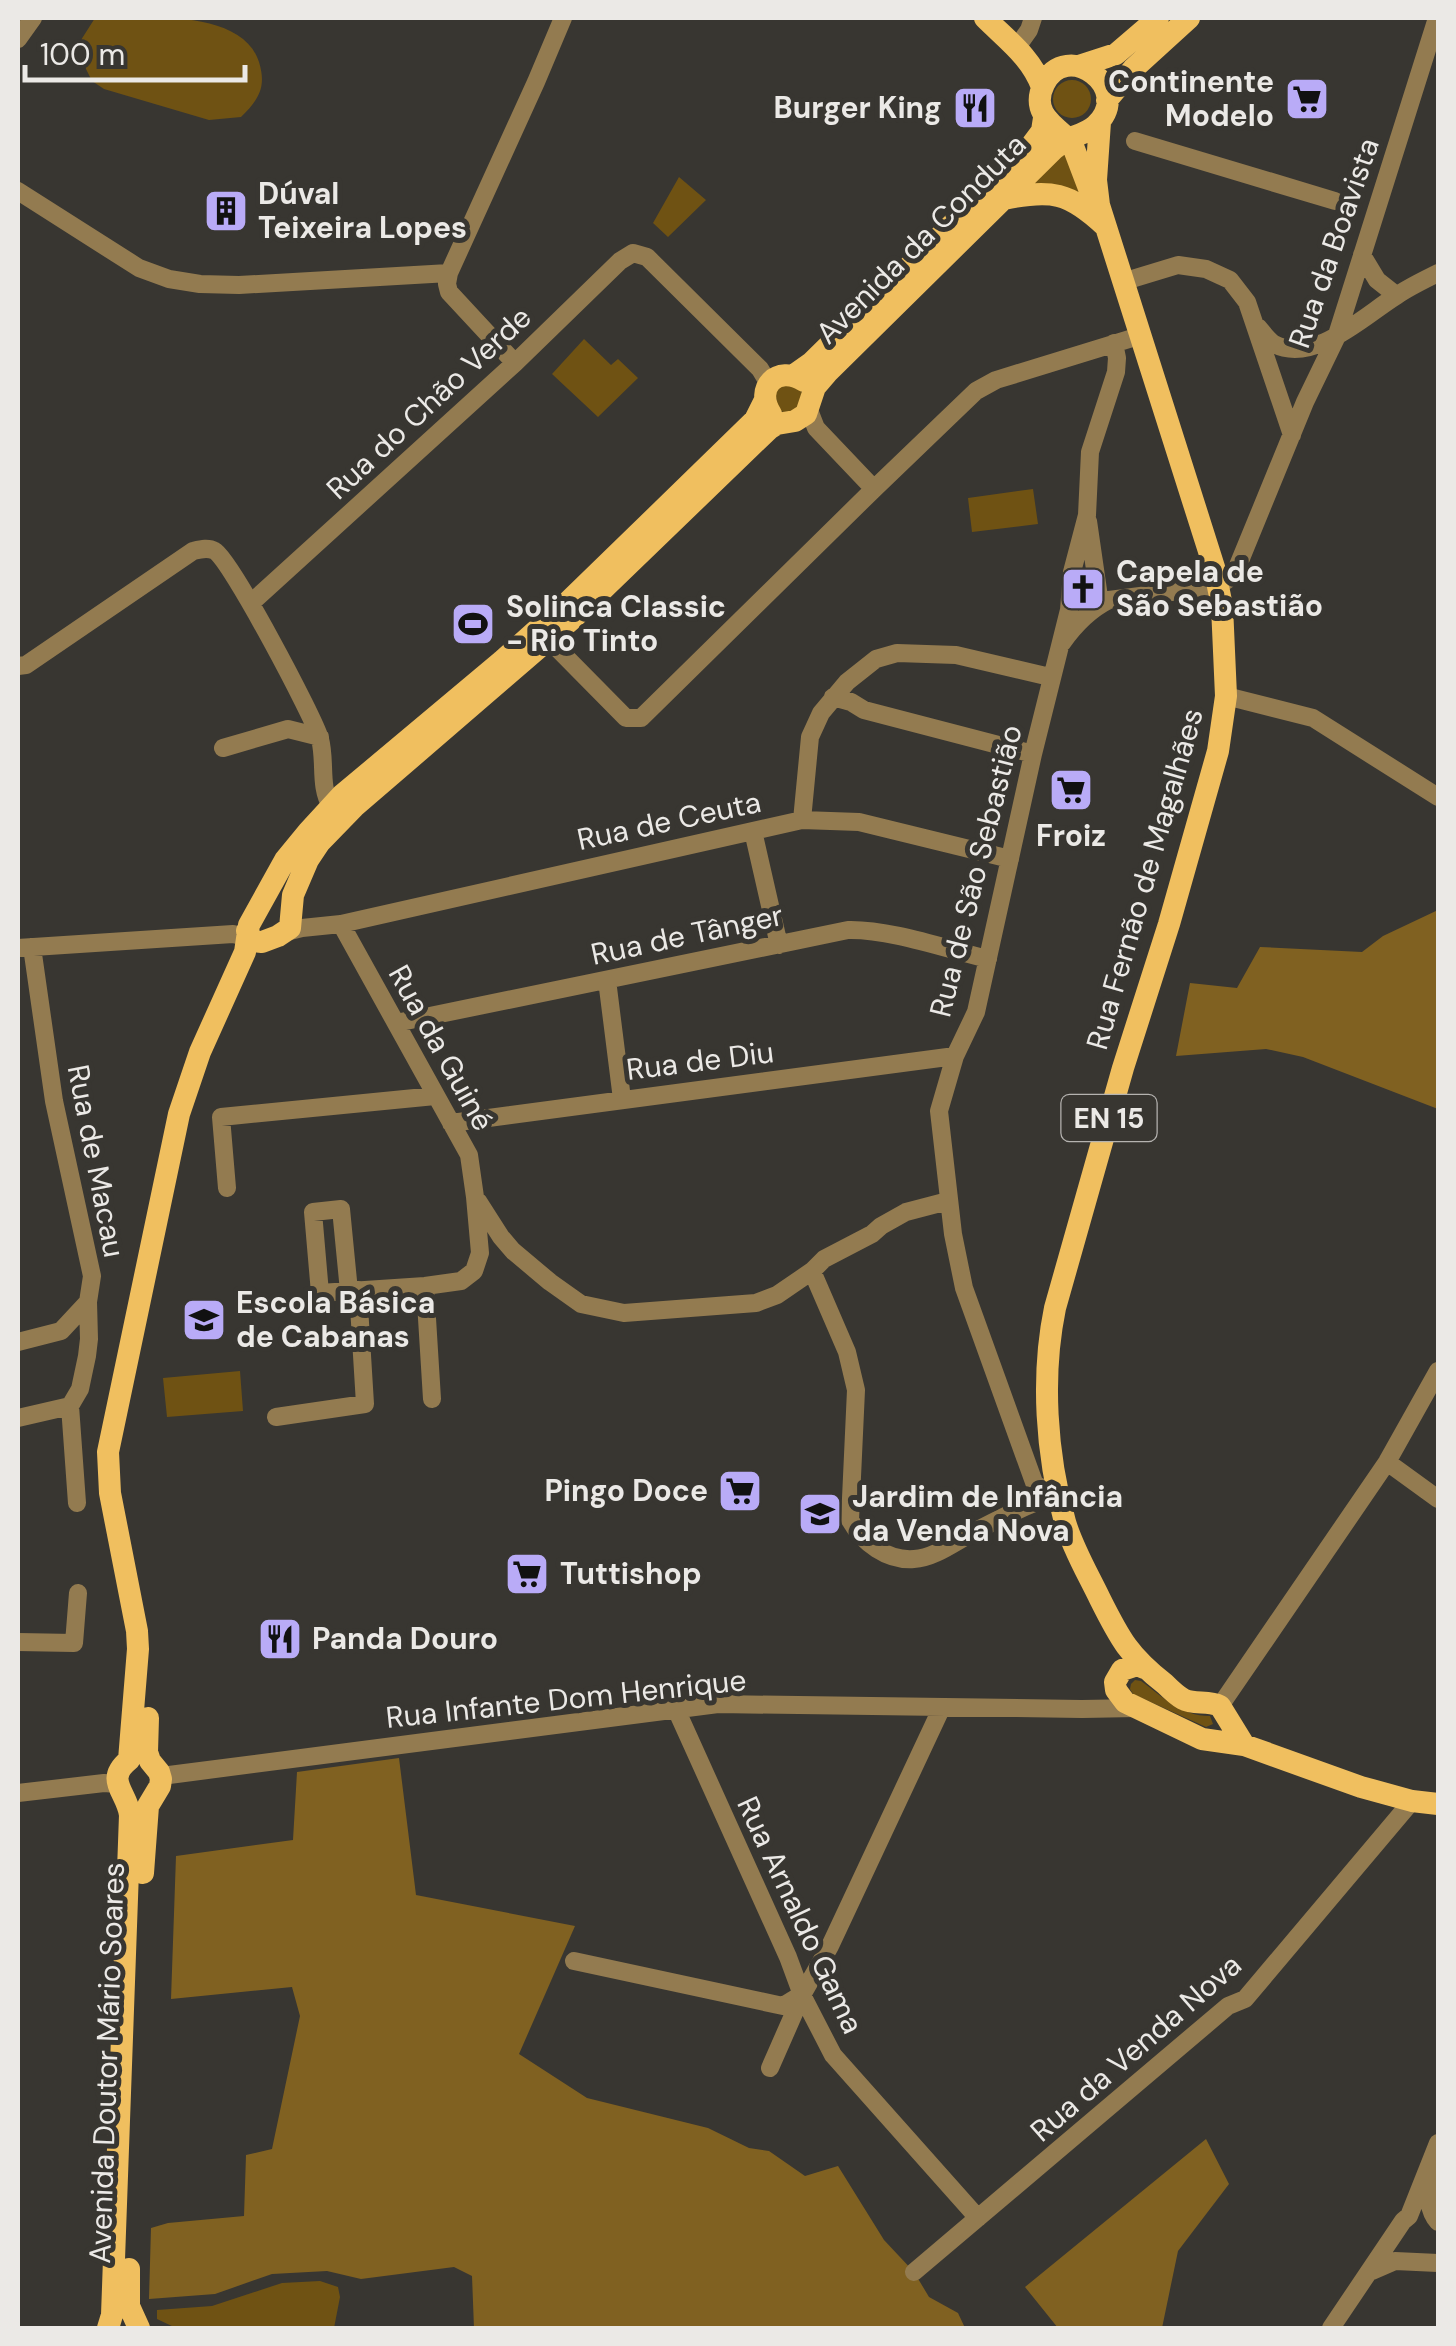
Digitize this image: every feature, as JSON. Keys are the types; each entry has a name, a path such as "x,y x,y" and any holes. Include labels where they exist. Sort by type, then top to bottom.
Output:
{"main road":[{"name":"EN 15","path":"985,18 1036,71 1042,87 1040,108 1077,124 1096,180 1105,226"},
{"path":"1042,87 1056,70 1116,54 1158,18"},
{"path":"1077,124 1189,18"},
{"name":"EN 15","path":"1017,48 1032,56 1090,70 1106,88 1077,124 1077,153 1105,226 1218,586"},
{"name":"Avenida da Conduta","path":"292,924 294,895 308,860 354,807 549,640 768,429 804,416 815,387 827,373 1077,124"},
{"name":"Avenida da Conduta","path":"248,935 285,860 331,806 566,602 755,420 773,382 803,370 824,351 1027,151 1042,130 1077,124"},
{"path":"1002,199 1056,194 1075,202 1105,226"},
{"path":"773,382 806,383 804,416 772,416 773,382"},
{"name":"Rua Fernão de Magalhães","path":"1127,1673 1123,1644 1077,1552 1058,1494 1048,1424 1048,1348 1055,1308 1123,1068 1218,751 1226,696 1218,586"},
{"path":"248,935 275,910 282,909 292,924"},
{"name":"Avenida Doutor Mário Soares","path":"139,2328 128,2294 145,1824 138,1778 137,1631 110,1493 108,1452 179,1114 248,935"},
{"path":"1244,1746 1213,1703 1184,1699 1127,1673 1120,1697 1202,1740 1244,1746 1361,1787 1438,1804"},
{"path":"1209,1740 1222,1733 1223,1713"},
{"name":"Avenida Doutor Mário Soares","path":"108,2328 112,2315 130,1815 138,1778"}],"street":[{"path":"18,39 32,18"},
{"path":"516,363 449,292 448,273 563,18"},
{"path":"1017,48 1033,18"},
{"name":"Rua da Boavista","path":"1218,586 1237,568 1336,338 1436,18"},
{"path":"1135,141 1335,201"},
{"path":"18,191 139,268 169,279 238,285 448,273"},
{"name":"Rua do Chão Verde","path":"251,603 632,253 646,257 773,382"},
{"path":"1362,255 1377,280 1396,295"},
{"path":"1122,282 1178,265 1206,269 1230,280 1246,302 1292,434"},
{"path":"1252,318 1271,342 1290,349 1306,347 1336,338 1396,295 1438,273"},
{"path":"549,640 626,718 642,718 976,391 1139,336"},
{"name":"Rua de São Sebastião","path":"1059,647 1070,631 1100,604 1088,515 1090,452 1116,372 1114,344"},
{"path":"804,416 874,488"},
{"name":"Rua de São Sebastião","path":"1058,1494 1035,1485 964,1288 948,1200 939,1111 956,1056 976,1012 1032,754 1069,610 1072,572 1088,515"},
{"path":"18,666 26,665 193,552 214,550 251,603 320,736 324,794 331,806"},
{"path":"1100,604 1118,597 1218,586"},
{"path":"802,820 810,738 821,713 832,697 876,660 898,653 956,655 1050,677"},
{"path":"1226,696 1313,718 1438,797"},
{"path":"832,697 864,710 1032,754"},
{"path":"223,748 288,729 320,736"},
{"name":"Rua de Ceuta","path":"292,924 341,924 802,820 859,822 1010,860"},
{"path":"753,831 778,945"},
{"name":"Rua da Guiné","path":"341,924 469,1155 480,1253 474,1270 461,1280 425,1286"},
{"name":"Rua de Tânger","path":"396,1024 848,930 863,930 988,960"},
{"path":"25,947 248,935"},
{"name":"Rua de Macau","path":"25,947 90,1264 88,1302 61,1332"},
{"path":"606,980 622,1099"},
{"name":"Rua de Diu","path":"452,1122 956,1056"},
{"path":"227,1188 221,1117 435,1096"},
{"path":"475,1197 513,1251 581,1304 624,1313 756,1304 777,1295 824,1259 906,1212 948,1200"},
{"path":"812,1271 847,1352 856,1390 850,1520 868,1544 901,1558 926,1557 1028,1504 1058,1494"},
{"path":"276,1417 365,1404 354,1290 425,1286 432,1400"},
{"path":"77,1503 70,1406 80,1388 90,1339 88,1302"},
{"path":"18,1342 61,1332 77,1338 86,1356"},
{"path":"1223,1713 1387,1462 1438,1372"},
{"path":"18,1418 70,1406"},
{"path":"1387,1462 1438,1499"},
{"path":"18,1642 74,1644 78,1593"},
{"path":"1091,1708 1127,1673"},
{"name":"Rua Infante Dom Henrique","path":"18,1793 718,1704 1138,1708"},
{"path":"770,2068 942,1706"},
{"name":"Rua Arnaldo Gama","path":"676,1709 802,1995 833,2055 978,2218"},
{"name":"Rua da Venda Nova","path":"914,2272 1228,2006 1245,1999 1412,1801"},
{"path":"574,1961 782,2006 802,1995"},
{"path":"1331,2328 1409,2216 1436,2149"},
{"path":"1436,2149 1429,2190 1436,2219"},
{"path":"1409,2216 1426,2213 1436,2219"},
{"path":"1396,2234 1399,2253 1411,2261"},
{"path":"1368,2274 1387,2263 1438,2263"}],"shaded area":[{"path":"95,18 188,19 233,32 249,45 259,62 259,93 241,117 209,120 104,89 92,81 86,69 81,40"},
{"path":"1072,80 1086,85 1091,99 1086,113 1072,118 1058,113 1053,99 1058,85"},
{"path":"1066,151 1086,201 1027,186"},
{"path":"679,177 706,200 668,237 653,223"},
{"path":"584,339 611,365 618,359 638,378 598,417 552,374"},
{"path":"782,384 800,389 797,411 778,410 775,391"},
{"path":"1033,489 1038,524 972,532 968,498"},
{"path":"1438,910 1438,1109 1303,1057 1266,1049 1176,1056 1190,983 1237,988 1260,947 1362,952 1383,936"},
{"path":"240,1371 243,1411 167,1417 163,1378"},
{"path":"1135,1680 1181,1709 1210,1716 1213,1724 1206,1727 1133,1694 1130,1689"},
{"path":"399,1758 416,1895 575,1926 519,2054 587,2098 708,2128 749,2148 769,2151 805,2176 838,2166 884,2240 914,2272 929,2297 958,2313 965,2328 474,2328 472,2276 454,2267 361,2279 327,2271 272,2274 215,2294 149,2299 151,2228 244,2216 246,2155 272,2149 300,2016 292,1987 171,1999 176,1856 293,1840 297,1772"},
{"path":"1206,2139 1229,2184 1178,2251 1162,2328 1058,2328 1025,2287"},
{"path":"320,2281 338,2287 334,2328 176,2328 157,2319 157,2310 212,2306 282,2283"}],"place":[{"name":"Continente Modelo","path":"1307,99"},
{"name":"Burger King","path":"975,108"},
{"name":"Dúval Teixeira Lopes","path":"226,211"},
{"name":"Capela de São Sebastião","path":"1083,589"},
{"name":"Solinca Classic - Rio Tinto","path":"473,624"},
{"name":"Froiz","path":"1071,790"},
{"name":"Escola Básica de Cabanas","path":"204,1320"},
{"name":"Pingo Doce","path":"740,1491"},
{"name":"Jardim de Infância da Venda Nova","path":"820,1514"},
{"name":"Tuttishop","path":"527,1574"},
{"name":"Panda Douro","path":"280,1639"}]}
